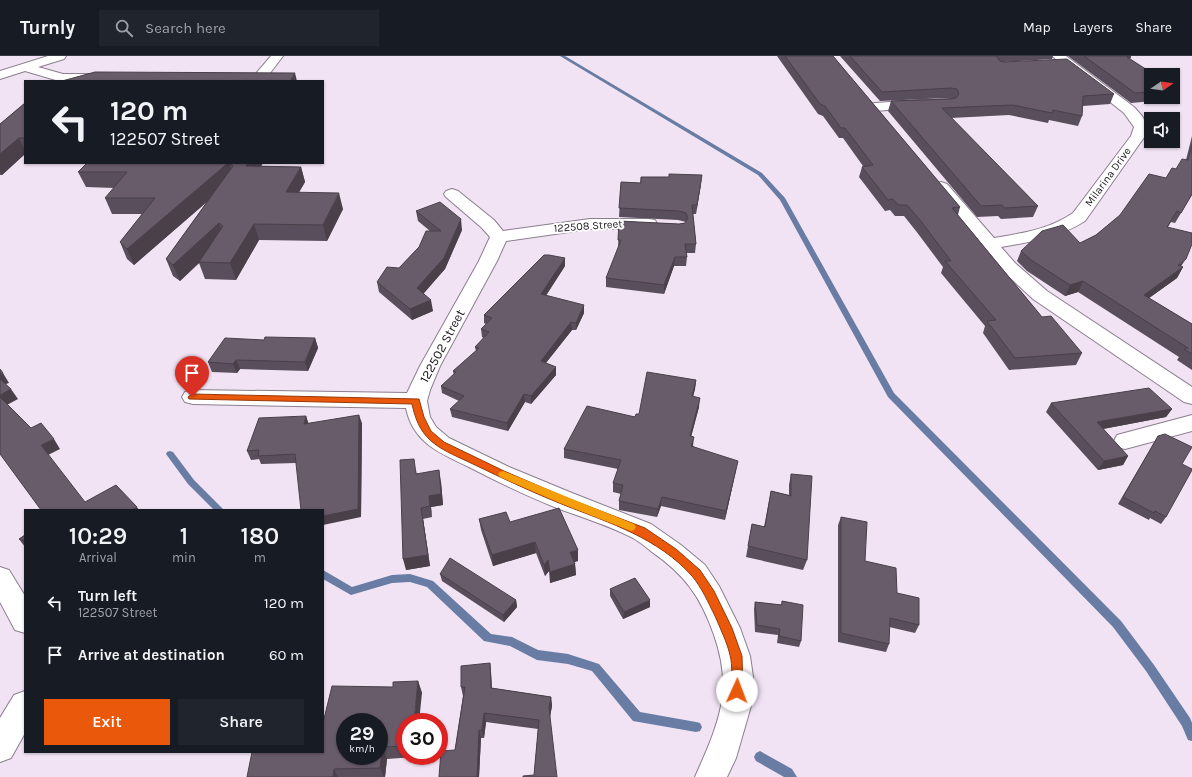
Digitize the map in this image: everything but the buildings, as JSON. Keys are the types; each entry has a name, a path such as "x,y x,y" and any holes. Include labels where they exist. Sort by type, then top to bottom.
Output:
{"street":[{"path":"0,75 60,56"},
{"path":"242,80 258,80 276,56"},
{"name":"Milarina Drive","path":"989,244 1044,235 1068,225 1079,217 1138,136 1141,127 1137,119 1129,110 1058,61"},
{"path":"24,67 62,78 117,79"},
{"path":"866,95 885,118"},
{"path":"875,107 933,103"},
{"path":"933,178 1009,266 1040,295 1192,397"},
{"path":"452,194 488,224 499,237"},
{"name":"122508 Street","path":"499,237 590,224 620,223 664,225"},
{"name":"122502 Street","path":"416,401 419,390 430,366 488,261 499,237"},
{"path":"192,397 416,401 419,417 428,433 441,444 500,473 642,531 672,552 696,573 710,594 726,628 736,656 738,677 736,706 720,758 711,777"},
{"path":"1125,441 1192,423"},
{"path":"0,578 24,619"},
{"path":"0,747 24,707"}],"waterway":[{"path":"562,56 760,174 783,199 891,395 1117,624 1150,668 1186,722 1192,736"},
{"path":"170,454 191,482 219,509"},
{"path":"324,575 351,591 392,579 410,578 430,584 488,638 512,642 537,655 568,659 595,667 637,717 696,727"},
{"path":"760,757 788,773 791,777"}],"slow traffic":[{"path":"503,474 631,527"}],"route":[{"path":"192,397 416,401 419,417 428,433 441,444 500,473 642,531 672,552 696,573 710,594 726,628 736,656 738,677 737,691"}]}
